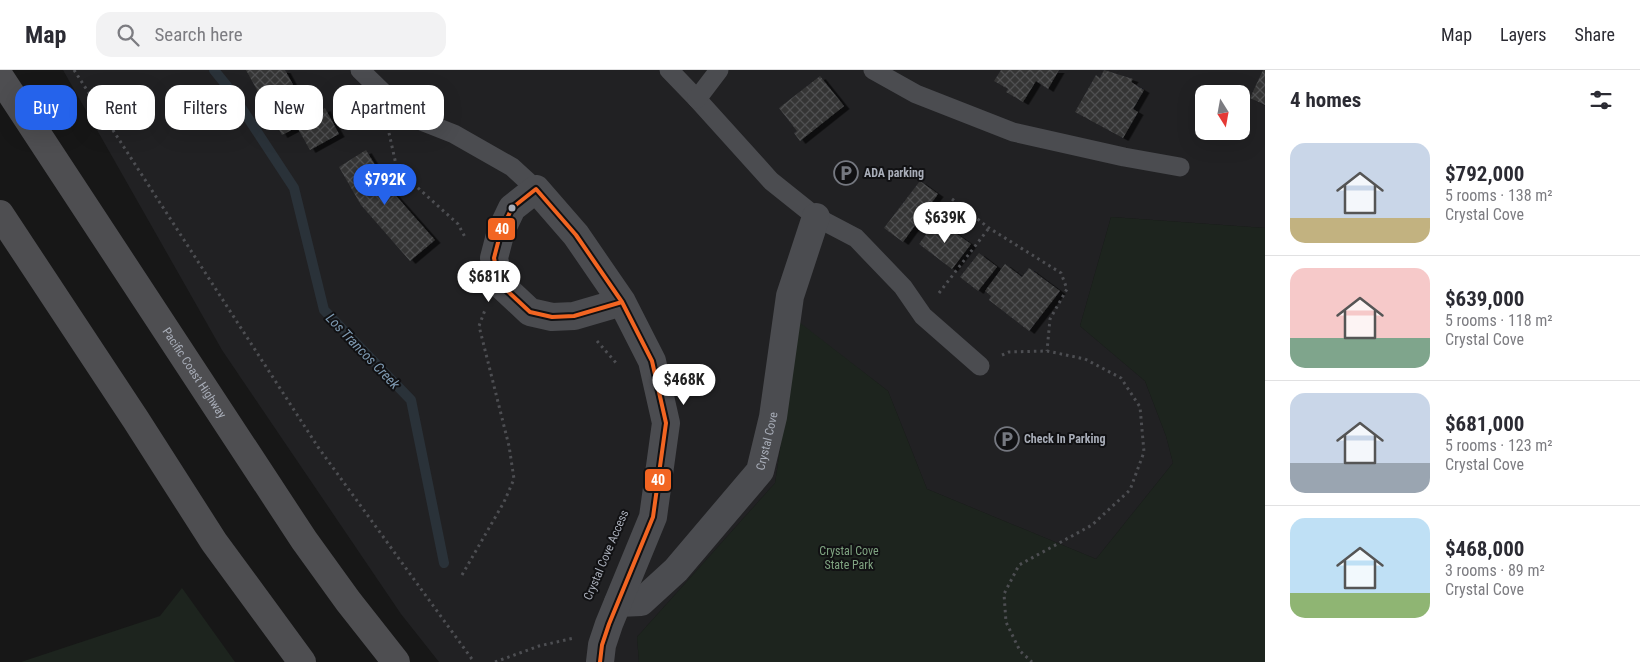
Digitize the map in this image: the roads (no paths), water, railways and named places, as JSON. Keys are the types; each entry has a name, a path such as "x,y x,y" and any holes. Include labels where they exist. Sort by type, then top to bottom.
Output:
{"highway":[{"name":"Pacific Coast Highway","path":"0,77 304,540 348,601 396,662"},
{"path":"0,214 214,542 302,662"}],"street":[{"path":"600,662 606,633 653,517 666,423 652,361 622,302 576,235 536,189 512,208 501,231 494,258 499,283 530,312 552,317 574,316 622,302"},
{"name":"Crystal Cove","path":"618,603 641,602 676,570 760,471 773,417 790,296 816,217"}],"lane":[{"path":"360,70 395,104 416,119 454,134 512,167 536,189"},
{"path":"669,70 697,98 771,181 816,217 856,238 902,287 923,316 980,366"},
{"path":"697,98 719,70"},
{"path":"873,70 916,94 1013,132 1124,157 1180,167"}],"waterway":[{"name":"Los Trancos Creek","path":"214,70 227,86 294,188 324,310 411,400 444,563"}],"place":[{"name":"ADA parking","path":"846,173"},
{"name":"Check In Parking","path":"1007,439"}],"park label":[{"name":"Crystal Cove State Park","path":"849,558"}]}
